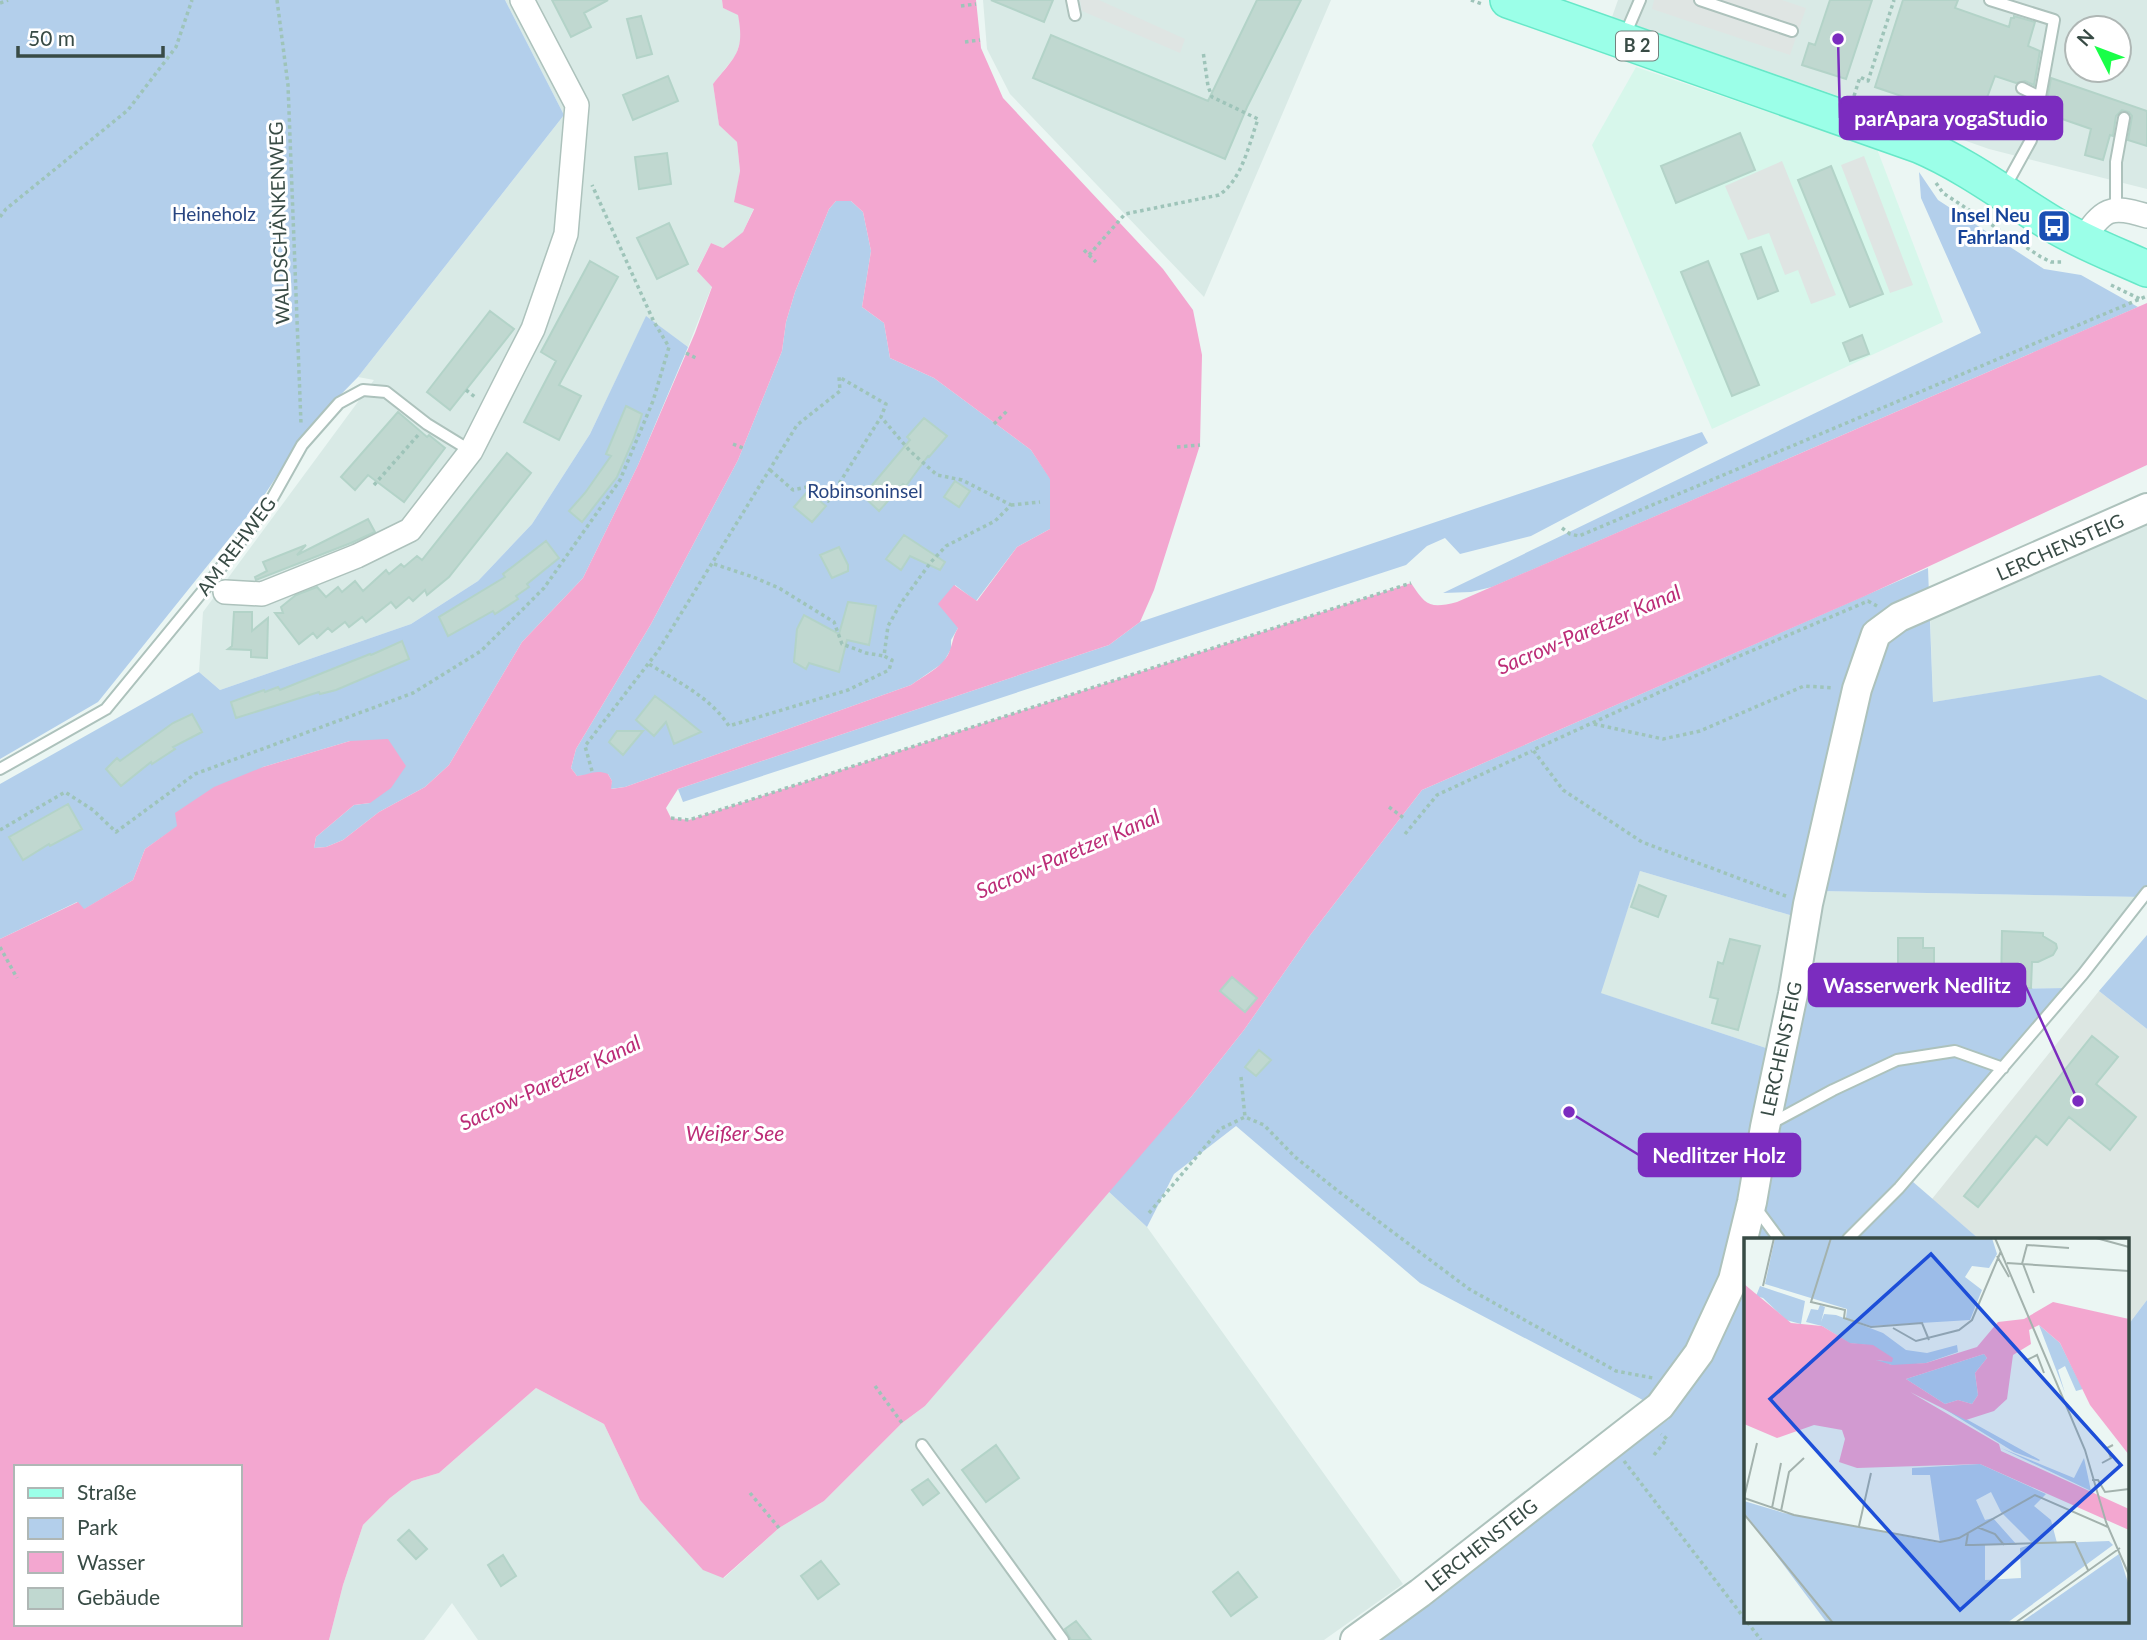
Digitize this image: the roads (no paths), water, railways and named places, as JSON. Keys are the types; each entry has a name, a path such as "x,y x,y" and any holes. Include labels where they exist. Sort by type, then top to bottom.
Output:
{"main road":[{"name":"B 2","path":"1508,0 1919,145 1965,167 2144,284"}],"street":[{"name":"AM REHWEG","path":"225,592 262,594 357,556 410,530 471,451 533,329 566,234 577,105 522,0"},
{"path":"2082,241 2105,212 2116,208 2147,216"},
{"name":"LERCHENSTEIG","path":"1355,1640 1660,1406 1699,1353 1733,1280 1752,1202 1808,904 1857,689 1877,634 1899,617 2147,508"}],"lane":[{"path":"1072,0 1075,15"},
{"path":"1623,41 1640,0"},
{"path":"1700,0 1792,31"},
{"path":"1990,0 2053,20 2031,140 2001,192"},
{"path":"2022,88 2040,97"},
{"path":"2116,208 2116,162 2124,118"},
{"name":"AM REHWEG","path":"0,769 106,709 207,586 269,504 302,445 339,403 363,390 386,393 427,424 471,451"},
{"path":"1849,1238 1899,1188 2084,974 2147,892"},
{"path":"1765,1127 1833,1090 1897,1060 1955,1051 2003,1068"},
{"path":"1752,1202 1778,1238"},
{"path":"922,1445 1063,1640"}],"water":[{"name":"Weißer See","path":"722,0 976,0 981,48 1003,98 1163,269 1193,310 1202,355 1200,445 1154,590 1140,622 1109,645 678,789 666,808 671,818 689,820 1411,583 1429,604 1457,602 2147,303 2147,465 1865,596 1422,790 1311,934 1244,1030 1191,1097 925,1406 902,1423 824,1501 779,1528 723,1578 703,1570 640,1500 604,1424 536,1388 439,1473 412,1481 363,1525 343,1585 329,1640 0,1640 0,939 78,902 84,909 133,880 145,849 177,826 175,813 214,787 263,767 350,741 388,739 406,766 391,788 370,803 354,805 316,837 314,848 326,847 343,840 379,812 425,787 449,765 522,642 583,578 638,465 695,333 712,287 697,271 711,243 723,248 743,232 754,209 734,202 740,171 737,142 719,125 713,84 732,60 739,46 738,15 723,8","holes":["836,201 851,201 863,212 871,251 862,307 884,323 890,358 934,378 1031,450 1050,479 1050,529 1017,547 977,601 954,585 938,604 958,628 950,650 939,665 911,685 625,787 611,789 612,781 608,774 596,772 577,776 571,768 576,749 651,624 738,460 782,351 786,322 795,292 829,209"]}],"place":[{"name":"parApara yogaStudio","path":"1838,39"},
{"name":"Insel Neu Fahrland","path":"2054,226"},
{"name":"Wasserwerk Nedlitz","path":"2078,1101"},
{"name":"Nedlitzer Holz","path":"1569,1112"}],"park label":[{"name":"Heineholz","path":"214,214"},
{"name":"Robinsoninsel","path":"865,491"}],"water label":[{"name":"Sacrow-Paretzer Kanal","path":"1589,630"},
{"name":"Sacrow-Paretzer Kanal","path":"1068,854"},
{"name":"Sacrow-Paretzer Kanal","path":"550,1083"}]}
